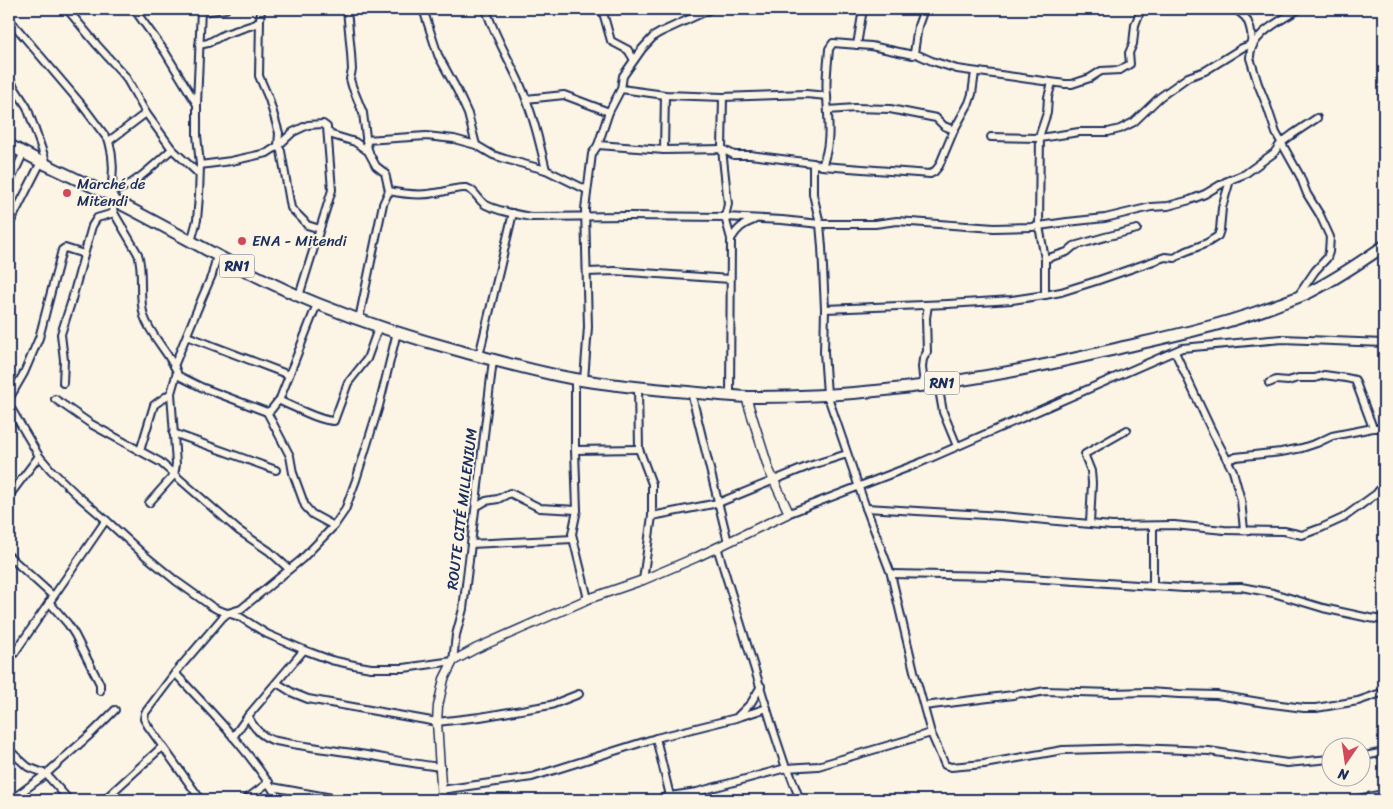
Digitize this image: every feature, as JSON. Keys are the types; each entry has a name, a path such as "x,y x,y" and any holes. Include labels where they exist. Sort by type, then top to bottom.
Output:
{"highway":[{"name":"RN1","path":"9,145 44,164 112,195 191,242 254,275 299,296 359,320 493,360 579,379 730,396 793,396 855,393 924,386 1019,370 1180,335 1248,316 1310,292 1384,246"}],"street":[{"path":"67,9 125,76 146,113 172,149 199,174"},
{"path":"134,9 165,52 197,104"},
{"path":"191,242 197,220 200,165 197,135 197,104 201,10 226,9"},
{"path":"261,9 259,76 279,133 278,146 281,151 291,208 306,225 320,229"},
{"path":"347,9 352,70 350,79 363,113 369,153 376,166 385,173 389,191 383,204 359,320"},
{"path":"424,9 438,55 458,90 468,114 476,145"},
{"path":"486,9 490,22 526,99 537,131 546,170"},
{"path":"602,9 611,41 628,50 634,60"},
{"path":"588,599 573,539 573,525 577,510 575,450 579,379 588,327 585,216 592,154 598,145 609,112 621,89 623,76 647,43 661,32 711,9"},
{"path":"857,45 863,9"},
{"path":"914,53 918,26 924,9"},
{"path":"822,166 828,146 826,96 829,49 835,43 885,49 914,55 914,53 945,66 975,72 1072,84 1090,78 1101,71 1120,70 1130,64 1129,53 1133,44 1135,25 1141,9"},
{"path":"1235,9 1247,19 1252,36 1250,58 1281,144 1300,176 1307,194 1320,215 1330,237 1327,258 1315,271 1297,297"},
{"path":"991,137 1040,138 1079,132 1108,132 1128,126 1160,97 1185,80 1251,45 1273,26 1299,9"},
{"path":"9,19 82,105 108,141 111,148 113,169 112,195 114,213 138,254 140,261 140,291 144,315 178,375 201,387 267,412 290,456 293,473 305,506 312,514 334,526"},
{"path":"200,45 253,25 260,20"},
{"path":"598,145 664,150 722,148 734,155 750,155 813,163 822,166 930,174 939,166 972,94 975,72"},
{"path":"9,79 26,107 44,164 9,224"},
{"path":"1045,295 1045,259 1039,226 1040,138 1041,128 1047,113 1048,97 1052,83"},
{"path":"621,89 665,95 723,97 788,94 826,96"},
{"path":"526,99 564,95 609,112"},
{"path":"664,150 665,95"},
{"path":"723,97 722,148 728,204 725,217 731,239 730,396"},
{"path":"828,110 855,108 890,109 936,118 944,126 954,130"},
{"path":"108,141 146,113"},
{"path":"389,191 436,194 464,188 472,191 488,206 513,214 540,217 725,217 820,224 874,224 897,221 994,228 1039,226 1105,218 1151,207 1182,203 1245,174 1267,158 1293,134 1317,118"},
{"path":"200,165 267,153 293,132 308,125 322,124 327,127 332,190 299,296"},
{"path":"328,131 355,142 369,153"},
{"path":"366,140 432,136 454,139 476,145 493,155 546,170 587,190"},
{"path":"112,195 113,191 134,182 172,149"},
{"path":"9,184 24,152"},
{"path":"813,163 813,194 820,224 827,394 891,574 931,733 944,765 950,767 984,764 1063,750 1108,748 1170,748 1210,751 1287,763 1320,760"},
{"path":"825,309 1012,300 1061,292 1165,258 1175,258 1182,253 1215,239 1220,233 1222,208 1230,180"},
{"path":"62,383 64,360 61,334 94,221 100,216 114,213"},
{"path":"480,356 513,214"},
{"path":"731,239 741,226 759,219"},
{"path":"1045,259 1067,252 1074,246 1136,229"},
{"path":"9,399 24,373 39,338 62,250 65,248 84,254"},
{"path":"174,366 212,275 217,255"},
{"path":"587,272 615,271 730,279"},
{"path":"267,412 279,401 318,304"},
{"path":"924,386 922,366 927,352 926,318 928,304"},
{"path":"279,401 334,421 348,382 367,359 379,326"},
{"path":"201,800 148,726 144,719 144,713 222,618 228,613 241,609 302,559 334,526 345,510 379,406 397,332"},
{"path":"1180,335 1182,348"},
{"path":"187,336 289,375"},
{"path":"9,404 38,456 77,495 142,553 211,606 240,618 268,634 331,660 371,668 404,668 453,661 475,649 588,599 643,580 697,557 787,514 858,485 917,464 1182,348 1282,339 1384,343"},
{"path":"1175,352 1233,471 1241,500 1244,530"},
{"name":"ROUTE CITÉ MILLENIUM","path":"453,661 472,544 493,360"},
{"path":"149,503 174,475 176,464 171,393 178,375"},
{"path":"1269,383 1276,380 1288,381 1324,375 1354,380 1373,428"},
{"path":"938,384 943,412 957,446"},
{"path":"638,387 639,449 652,484 652,516 643,580"},
{"path":"691,392 728,542"},
{"path":"140,450 154,405 171,393"},
{"path":"746,397 770,470 788,511 787,514"},
{"path":"55,399 91,424 160,462 238,530 269,551 289,569"},
{"path":"1228,460 1236,457 1302,448 1332,436 1373,428 1384,428"},
{"path":"1090,524 1092,483 1091,471 1085,454 1127,430"},
{"path":"173,432 276,470"},
{"path":"575,450 639,449"},
{"path":"652,516 718,503 809,466 847,454"},
{"path":"9,496 38,456"},
{"path":"866,508 1002,516 1029,520 1126,527 1174,525 1306,534 1343,518 1376,494 1384,484"},
{"path":"476,507 486,501 498,499 510,493 540,508 577,510"},
{"path":"9,660 106,520"},
{"path":"1153,526 1154,586"},
{"path":"472,544 573,539"},
{"path":"717,547 786,768 789,771 800,800"},
{"path":"9,556 51,599 68,624 100,684 100,691"},
{"path":"891,574 997,576 1202,588 1235,587 1256,590 1323,608 1384,620"},
{"path":"233,737 248,716 304,650"},
{"path":"442,800 438,706 441,689 453,661"},
{"path":"175,673 233,737 270,785 279,800"},
{"path":"277,683 293,693 308,699 438,722 551,705 579,694"},
{"path":"736,718 751,703 761,686"},
{"path":"924,706 1045,691 1217,695 1265,703 1316,708 1358,701 1384,692"},
{"path":"442,790 532,776 656,738 768,708"},
{"path":"11,800 46,774 87,738 114,710"},
{"path":"248,716 257,730 266,738 272,740 441,767"},
{"path":"658,800 697,792 786,768 818,766 931,733"},
{"path":"656,738 670,798"},
{"path":"104,800 162,746"},
{"path":"9,750 28,767 46,774 69,800"},
{"path":"1370,754 1384,752"},
{"path":"245,800 270,785 342,800"},
{"path":"1352,800 1384,794"}],"place":[{"name":"Marché de Mitendi","path":"67,193"},
{"name":"ENA - Mitendi","path":"242,241"}]}
